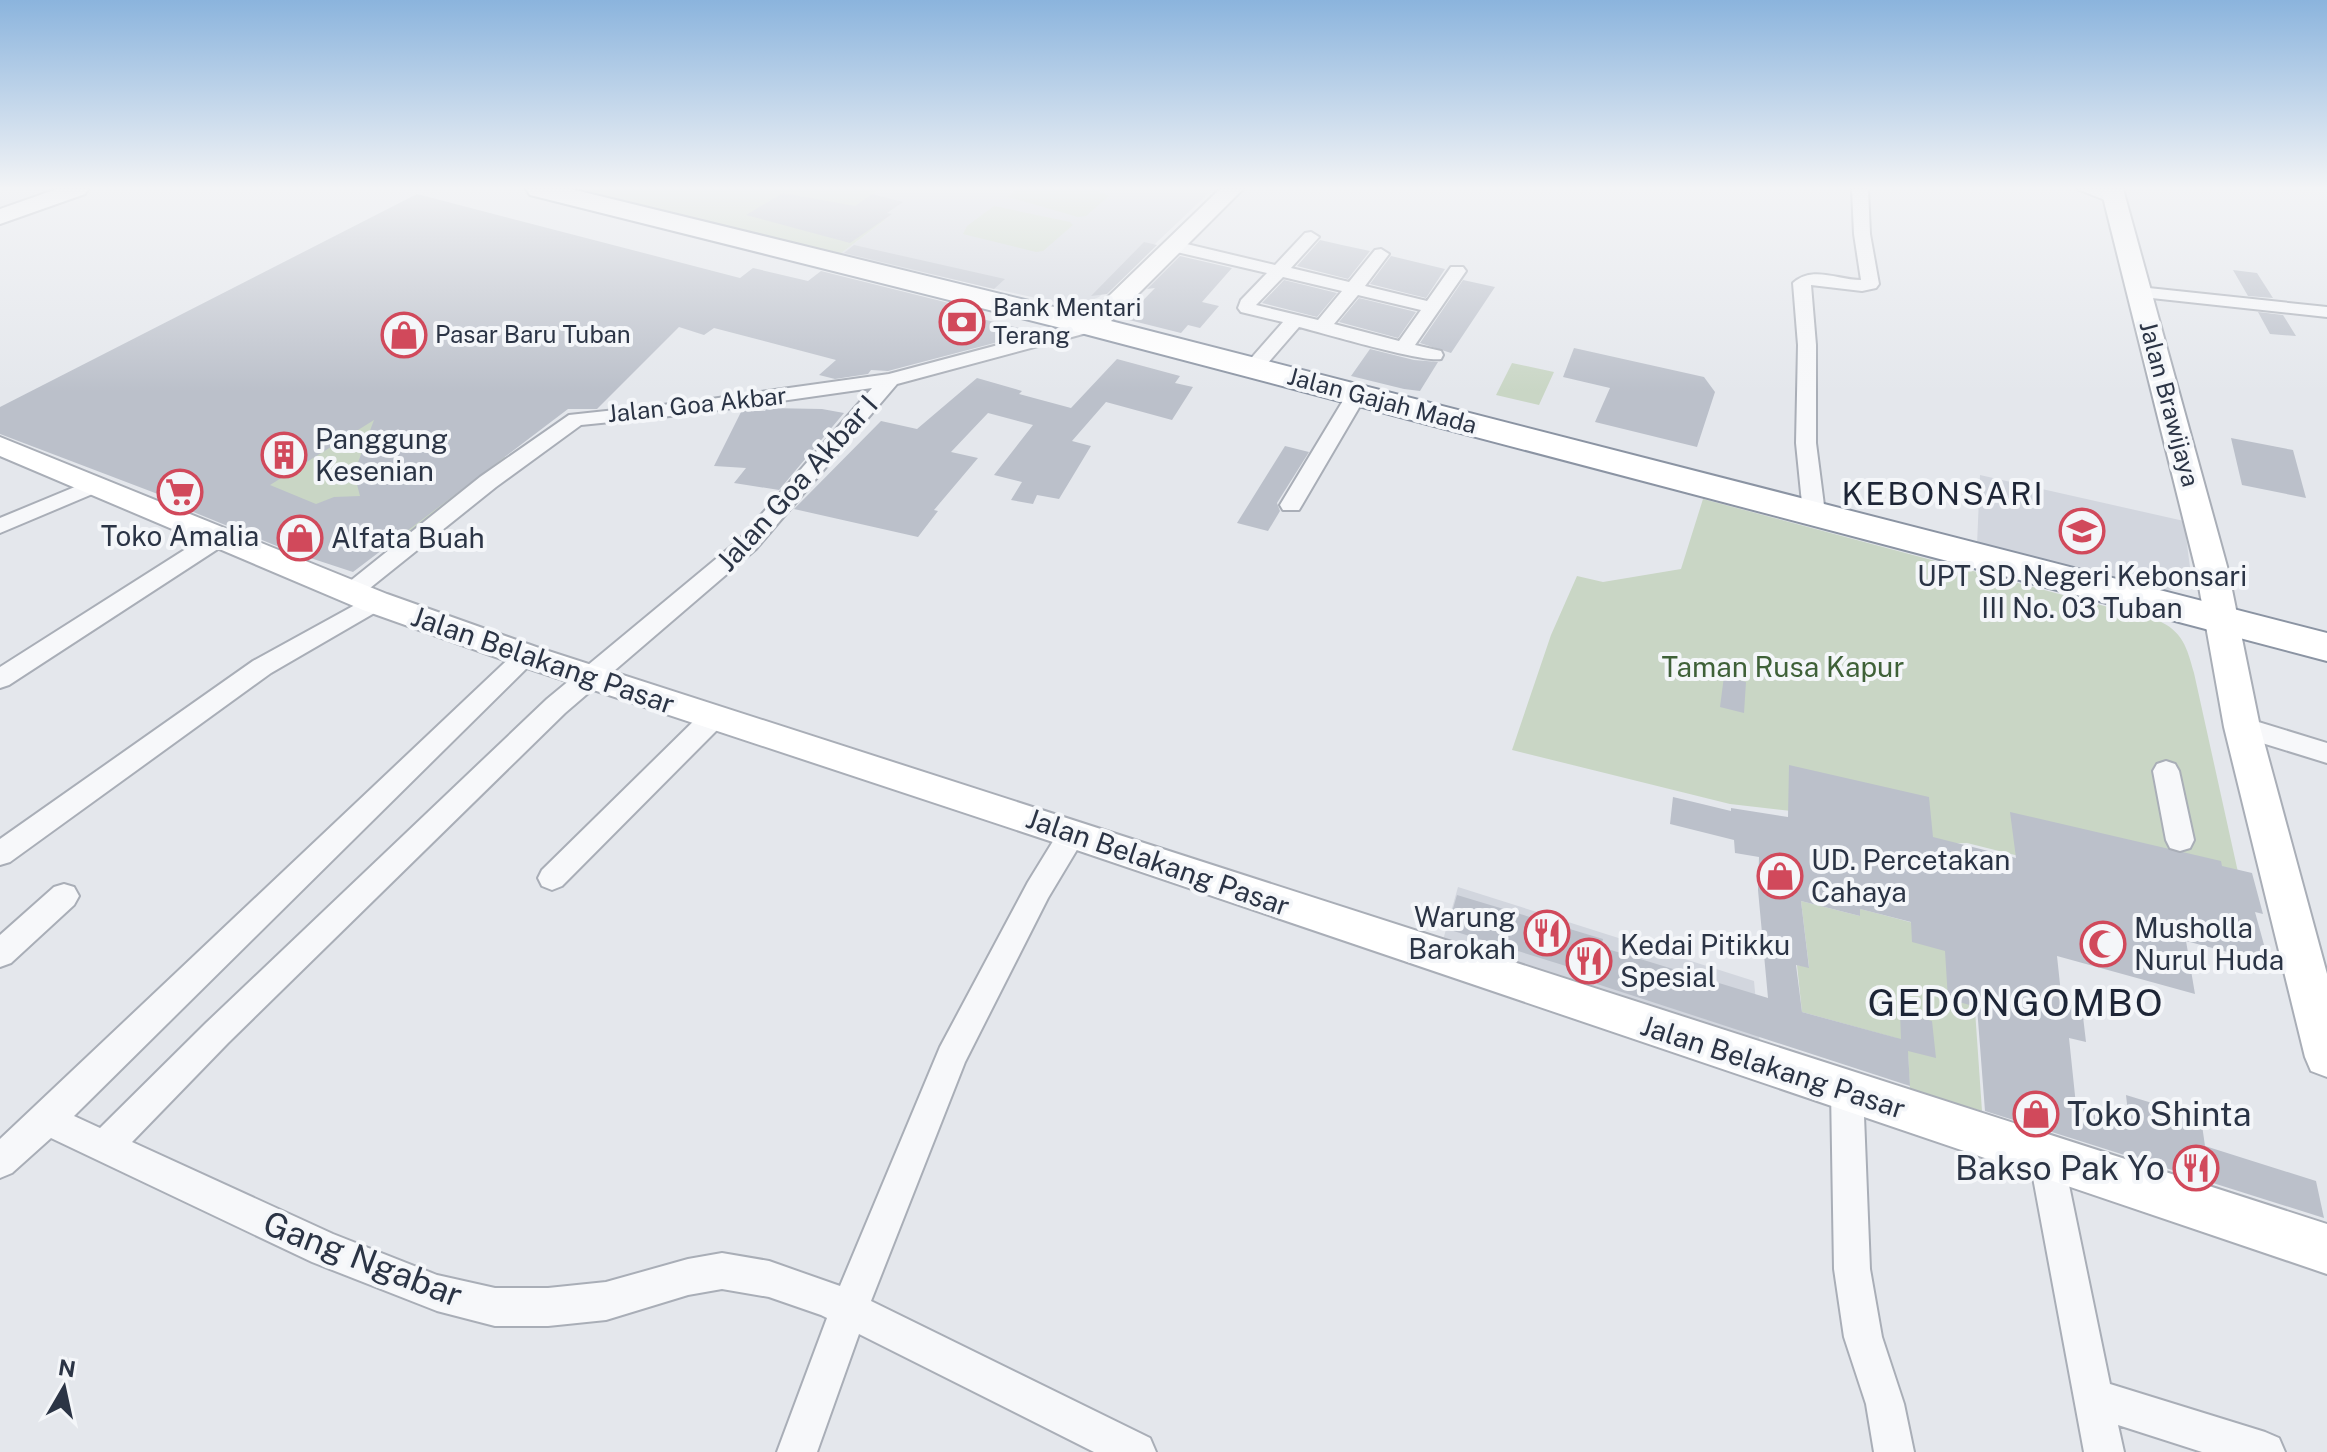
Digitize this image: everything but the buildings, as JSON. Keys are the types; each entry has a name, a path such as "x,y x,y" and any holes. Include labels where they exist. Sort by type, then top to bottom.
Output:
{"highway":[{"name":"Jalan Gajah Mada","path":"813,257 1357,394 2327,647"}],"street":[{"path":"1092,326 1163,257"},
{"path":"1219,257 1432,307"},
{"path":"1292,257 1248,303 1248,309 1434,355"},
{"path":"1322,328 1379,257"},
{"path":"1814,513 1806,443 1807,345 1802,283 1814,279 1861,286 1870,284 1867,257"},
{"name":"Jalan Brawijaya","path":"2130,257 2223,620 2242,727 2327,1057"},
{"path":"1403,348 1457,271"},
{"path":"2139,292 2327,312"},
{"path":"1253,368 1294,321"},
{"name":"Jalan Goa Akbar","path":"0,854 363,597 488,482 576,419 690,408 890,380 1092,326"},
{"name":"Jalan Goa Akbar I","path":"104,1147 217,1033 556,706 748,544 890,380"},
{"path":"1291,505 1357,394"},
{"name":"Jalan Belakang Pasar","path":"0,446 363,597 527,656 1073,833 1430,954 2327,1249"},
{"path":"0,526 94,485"},
{"path":"0,679 219,538"},
{"path":"0,1161 47,1120 527,656"},
{"path":"552,878 713,718"},
{"path":"2242,727 2327,753"},
{"path":"2166,771 2180,840"},
{"path":"797,1452 849,1310 951,1057 1038,890 1073,833"},
{"path":"0,954 64,896"},
{"path":"1847,1090 1852,1269 1863,1337 1885,1404 1894,1452"},
{"name":"Gang Ngabar","path":"47,1120 325,1249 437,1293 495,1307 548,1307 606,1301 688,1277 722,1271 769,1279 828,1299 1136,1452"},
{"path":"2046,1156 2104,1452"},
{"path":"2094,1398 2265,1452"}],"shaded area":[{"path":"852,257 1141,257 1099,297 1076,307"},
{"name":"UPT SD Negeri Kebonsari III No. 03 Tuban","path":"1980,475 2184,521 2191,575 2180,588 2161,591 1977,545"},
{"path":"1458,887 1754,981 1760,1045 1443,940"}],"green space":[{"path":"1512,363 1554,372 1539,405 1496,395"},
{"path":"350,385 408,430 512,459 413,536 197,475"},
{"name":"Taman Rusa Kapur","path":"1703,499 2157,620 2173,629 2186,648 2194,673 2247,913 1967,843 1945,844 1800,812 1730,804 1512,750 1551,635 1577,576 1603,582 1681,569"},
{"path":"1801,901 1860,916 1860,909 1970,938 1982,1111 1910,1090 1908,1054 1896,1038 1802,1012 1797,965 1809,967"}],"place":[{"name":"Bank Mentari Terang","path":"962,322"},
{"name":"Pasar Baru Tuban","path":"404,335"},
{"name":"Panggung Kesenian","path":"284,455"},
{"name":"Toko Amalia","path":"180,492"},
{"name":"UPT SD Negeri Kebonsari III No. 03 Tuban","path":"2082,531"},
{"name":"Alfata Buah","path":"300,538"},
{"name":"UD. Percetakan Cahaya","path":"1780,876"},
{"name":"Warung Barokah","path":"1547,933"},
{"name":"Musholla Nurul Huda","path":"2103,944"},
{"name":"Kedai Pitikku Spesial","path":"1589,961"},
{"name":"Toko Shinta","path":"2036,1114"},
{"name":"Bakso Pak Yo","path":"2196,1168"}],"district":[{"name":"KEBONSARI","path":"1943,494"},
{"name":"GEDONGOMBO","path":"2016,1003"}]}
